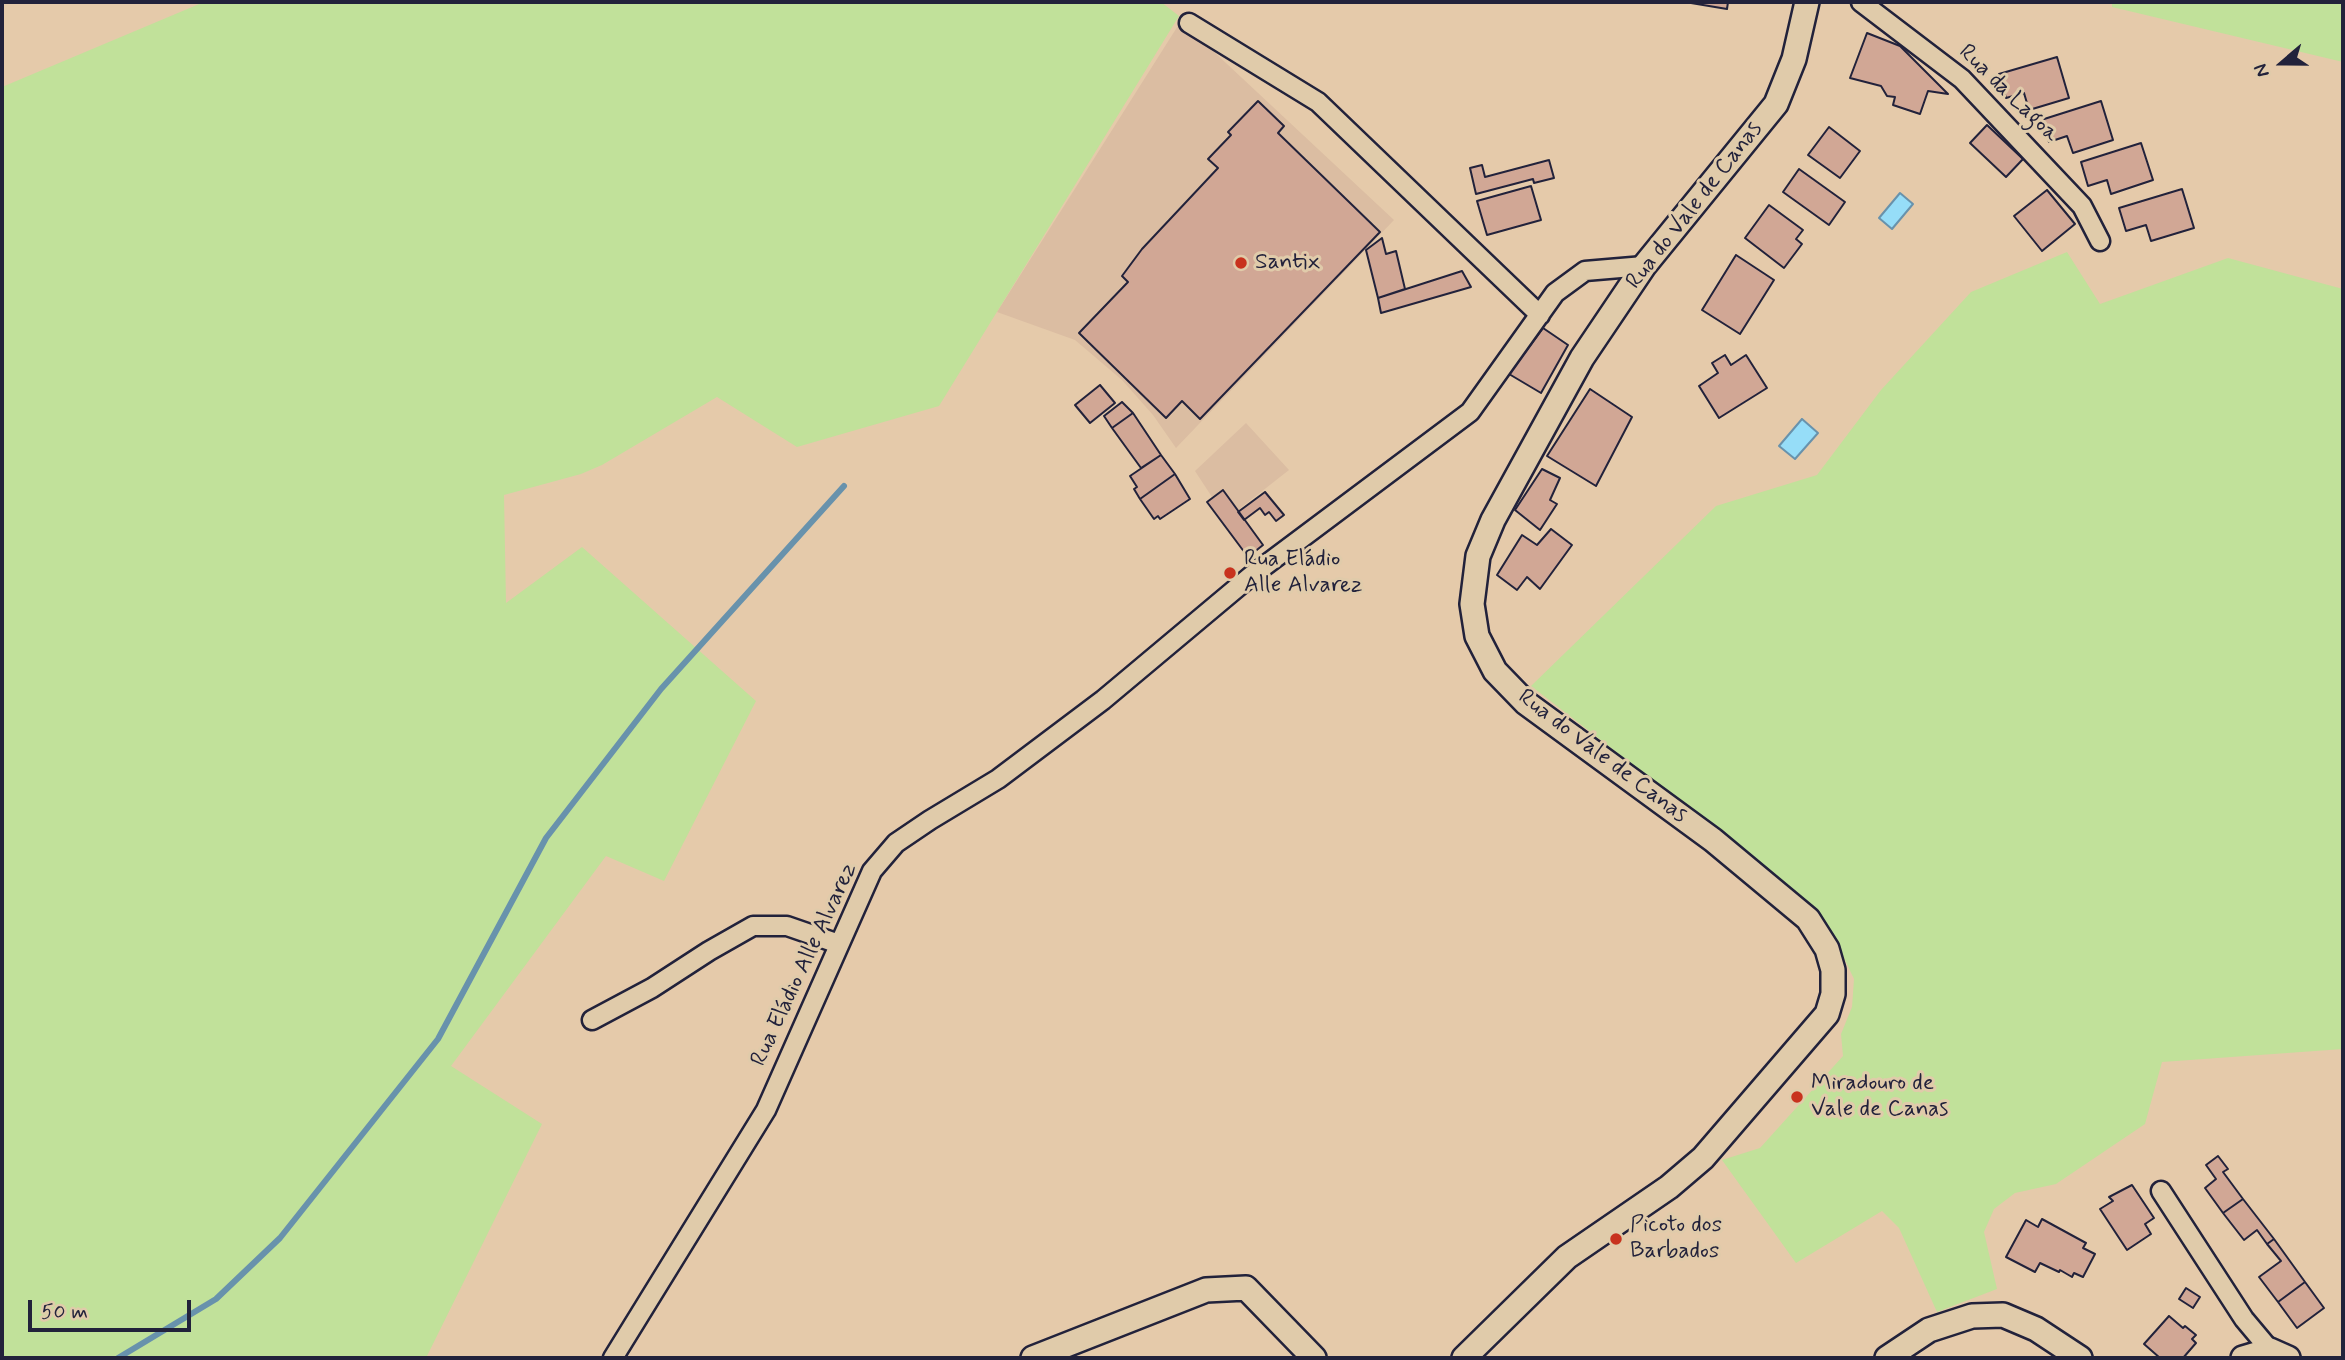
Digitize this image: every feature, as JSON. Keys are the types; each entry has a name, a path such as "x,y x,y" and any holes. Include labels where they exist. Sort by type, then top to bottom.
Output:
{"street":[{"name":"Rua do Vale de Canas","path":"1464,1358 1567,1257 1670,1186 1703,1158 1827,1014 1833,994 1833,970 1827,949 1808,919 1713,840 1526,703 1495,671 1477,636 1472,604 1478,556 1493,520 1582,358 1644,266 1776,104 1794,59 1807,2"},
{"name":"Rua da Lagoa","path":"1861,2 1962,79 2082,206 2100,241"},
{"path":"1189,23 1318,102 1540,315"},
{"name":"Rua Eládio Alle Alvarez","path":"613,1358 766,1110 872,871 896,843 998,779 1103,700 1251,576 1470,412 1555,293 1585,271 1644,266"},
{"path":"592,1020 652,988 753,926 787,926 839,944"},
{"path":"2161,1191 2244,1319 2279,1354"},
{"path":"1033,1358 1206,1290 1246,1288 1314,1358"},
{"path":"1887,1358 1929,1330 1972,1316 2003,1315 2036,1329 2080,1358"},
{"path":"2242,1358 2279,1354"}],"shaded area":[{"path":"1181,21 1394,220 1176,448 1153,415 1122,380 1075,340 997,312"},
{"path":"1246,423 1289,470 1238,510 1224,489 1212,497 1195,471"}],"green space":[{"path":"204,2 1161,2 1179,16 939,406 797,447 717,397 602,465 581,474 504,495 506,603 582,547 756,701 664,881 606,856 451,1066 542,1124 426,1358 2,1358 2,87"},
{"path":"2112,2 2343,2 2343,62 2112,7"},
{"path":"2067,252 2100,304 2228,258 2343,289 2343,1049 2162,1062 2145,1124 2056,1184 2015,1193 1994,1209 1984,1232 1997,1289 1937,1312 1899,1228 1882,1211 1796,1263 1722,1160 1760,1148 1843,1056 1841,1034 1852,1007 1854,979 1834,937 1813,909 1787,884 1531,686 1716,506 1817,475 1881,390 1971,292"}],"water":[{"path":"1900,193 1913,204 1892,229 1879,218"},
{"path":"1802,419 1818,433 1795,459 1779,446"}],"building":[{"path":"1685,2 1728,2 1727,9"},
{"path":"1867,33 1900,46 1948,94 1928,91 1920,114 1893,105 1895,97 1887,96 1881,86 1850,78"},
{"path":"2057,57 2069,98 2029,110 2024,93 2006,98 1999,74"},
{"name":"Santix","path":"1258,101 1284,126 1278,133 1380,232 1200,419 1182,401 1166,418 1079,333 1128,282 1122,276 1142,249 1218,168 1208,159 1231,135 1228,132"},
{"path":"2101,101 2113,140 2073,153 2067,136 2049,142 2041,120"},
{"path":"1987,125 2023,159 2006,177 1970,143"},
{"path":"1829,127 1860,151 1840,178 1808,155"},
{"path":"2141,143 2153,180 2111,194 2107,180 2088,186 2081,162"},
{"path":"1549,160 1554,178 1534,183 1533,179 1476,194 1470,168 1482,165 1485,177"},
{"path":"1799,169 1845,202 1829,225 1783,192"},
{"path":"1531,186 1541,220 1487,235 1477,201"},
{"path":"2182,189 2194,228 2151,241 2146,225 2126,231 2119,208"},
{"path":"2047,190 2075,224 2042,251 2014,216"},
{"path":"1769,205 1803,230 1796,239 1802,244 1784,268 1745,238"},
{"path":"1382,238 1386,254 1396,251 1405,289 1378,298 1366,250"},
{"path":"1736,255 1774,280 1740,334 1702,310"},
{"path":"1462,271 1471,287 1381,313 1378,298"},
{"path":"1543,328 1568,345 1541,393 1509,374"},
{"path":"1725,355 1731,365 1746,355 1767,388 1719,418 1699,386 1718,373 1712,363"},
{"path":"1100,385 1115,403 1090,423 1075,405"},
{"path":"1590,389 1632,417 1596,486 1547,456"},
{"path":"1122,402 1133,413 1112,428 1104,416"},
{"path":"1133,413 1161,455 1141,468 1112,428"},
{"path":"1161,455 1175,474 1140,499 1130,476"},
{"path":"1542,469 1560,478 1550,500 1557,504 1540,530 1515,510"},
{"path":"1175,474 1190,499 1160,519 1158,516 1154,519 1140,499"},
{"path":"1223,490 1263,545 1248,557 1207,502"},
{"path":"1265,492 1284,515 1276,521 1269,512 1265,515 1260,508 1244,520 1238,512"},
{"path":"1551,529 1572,545 1540,589 1527,577 1517,590 1497,575 1522,535 1537,545"},
{"path":"2218,1156 2228,1169 2223,1172 2243,1199 2223,1213 2205,1188 2216,1179 2206,1165"},
{"path":"2132,1185 2154,1218 2145,1224 2151,1234 2127,1250 2100,1209 2113,1201 2109,1197"},
{"path":"2243,1199 2274,1239 2267,1244 2257,1230 2244,1240 2223,1213"},
{"path":"2042,1219 2086,1243 2083,1248 2095,1254 2083,1277 2074,1273 2072,1277 2040,1263 2035,1272 2006,1257 2026,1220 2038,1227"},
{"path":"2274,1239 2305,1282 2278,1302 2259,1277 2281,1261 2267,1244"},
{"path":"2305,1282 2324,1308 2297,1328 2278,1302"},
{"path":"2186,1288 2200,1297 2193,1308 2179,1299"},
{"path":"2169,1316 2196,1335 2192,1339 2196,1343 2183,1358 2160,1358 2144,1344"}],"waterway":[{"path":"118,1358 216,1299 280,1238 438,1039 546,838 661,689 844,486"}],"place":[{"name":"Santix","path":"1241,263"},
{"name":"Rua Eládio Alle Alvarez","path":"1230,573"},
{"name":"Miradouro de Vale de Canas","path":"1797,1097"},
{"name":"Picoto dos Barbados","path":"1616,1239"}]}
